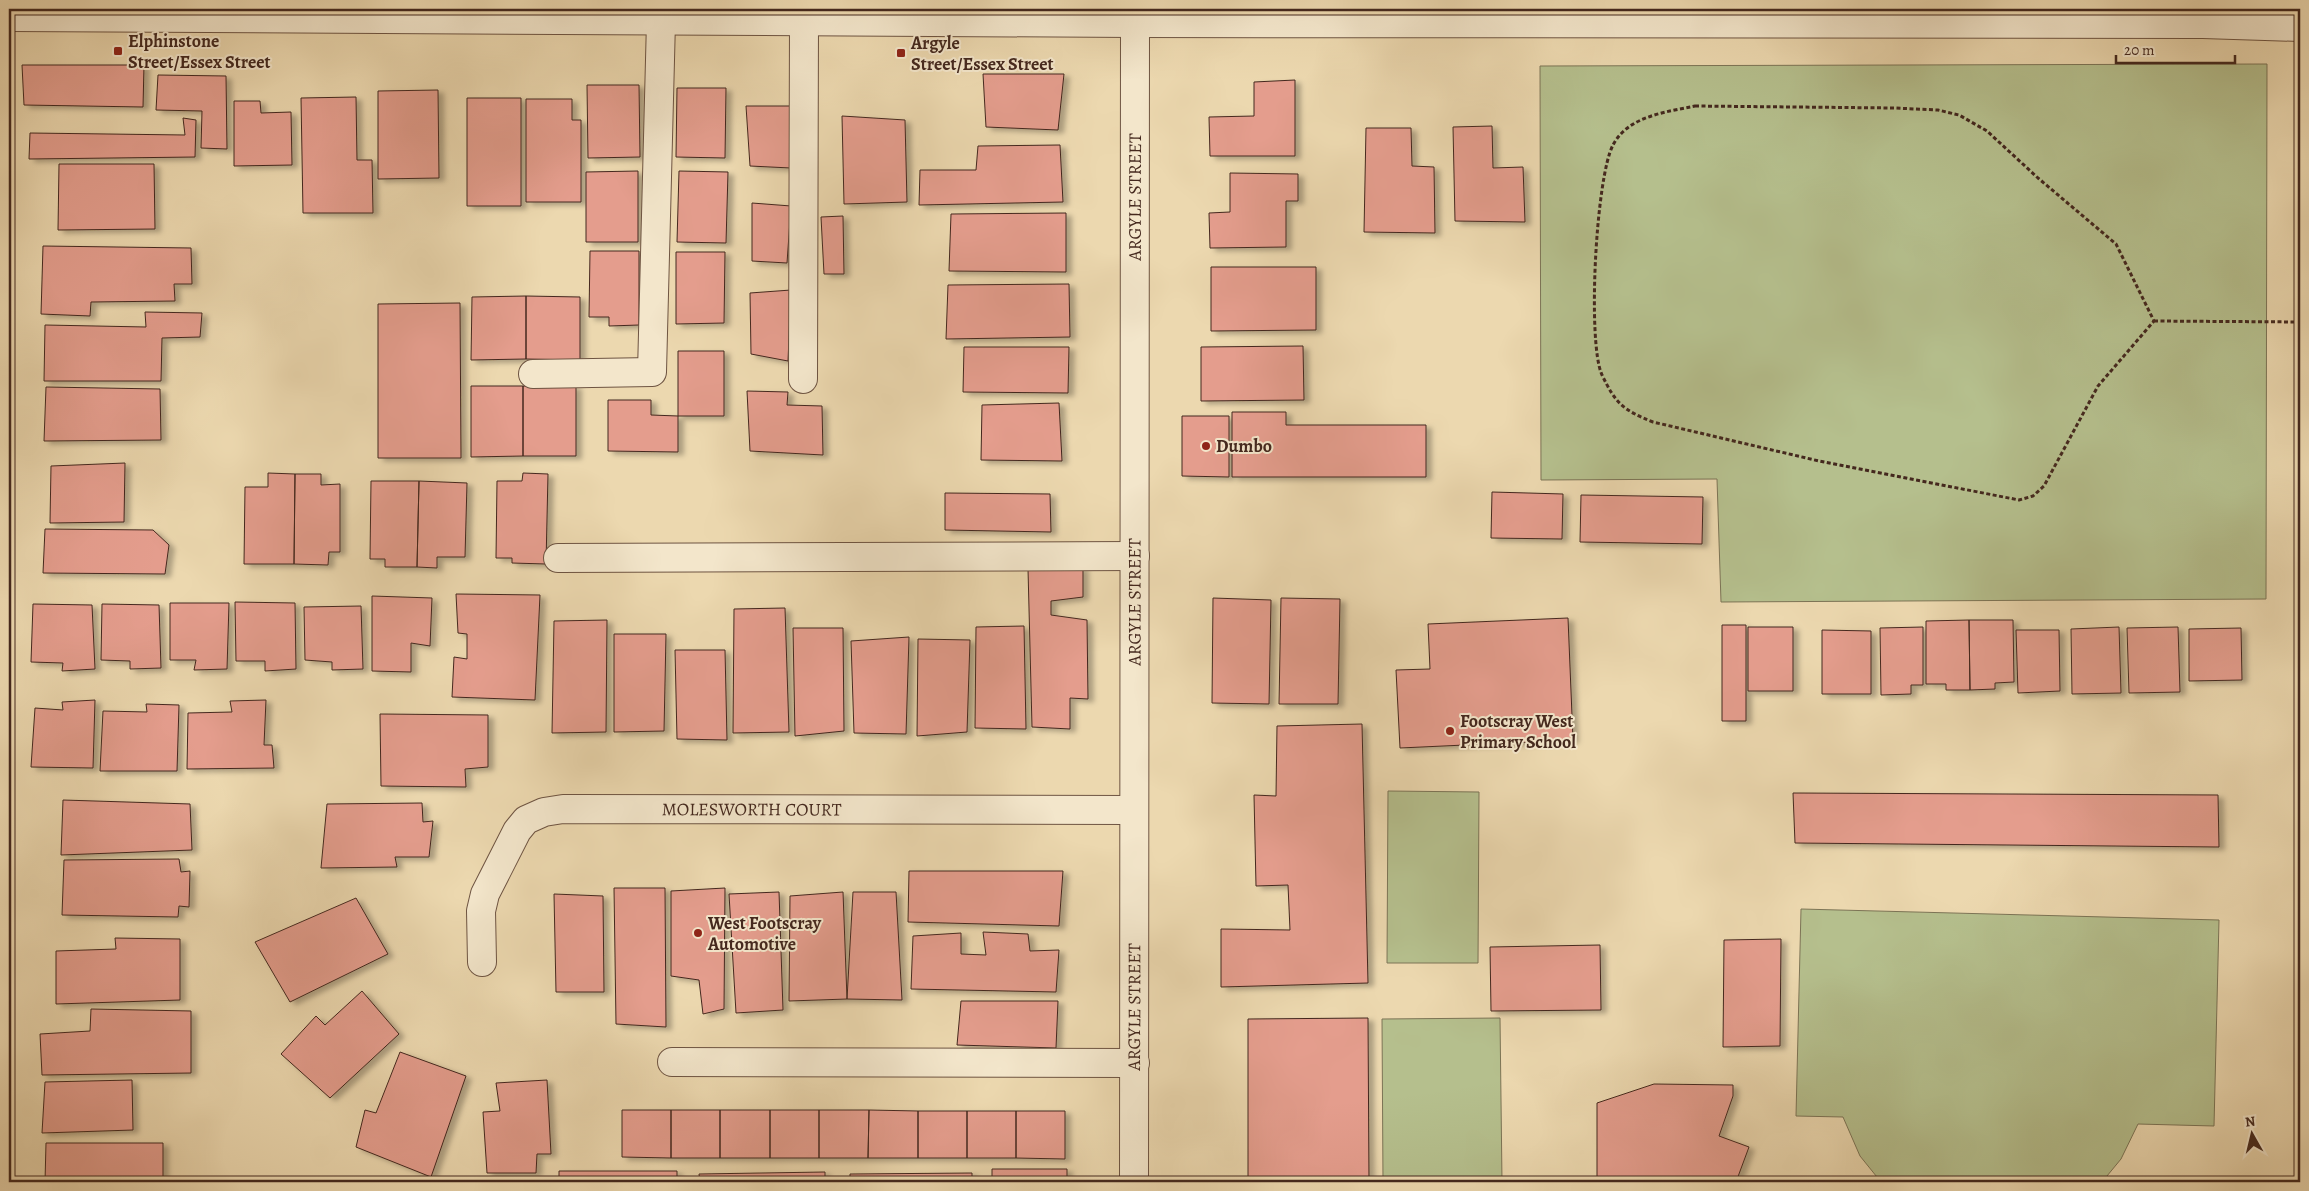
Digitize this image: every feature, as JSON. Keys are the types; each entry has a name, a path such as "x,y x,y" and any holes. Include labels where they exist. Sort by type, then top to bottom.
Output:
{"street":[{"path":"9,17 412,14 661,21 1134,22 2204,16 2300,27"},
{"path":"533,374 652,372 661,21"},
{"path":"803,379 804,21"},
{"name":"ARGYLE STREET","path":"1134,22 1134,1182"},
{"path":"558,558 1135,556"},
{"name":"MOLESWORTH COURT","path":"482,962 481,911 485,894 517,831 526,820 544,812 563,810 1134,810"},
{"path":"672,1062 1135,1063"}],"path":[{"path":"2154,321 2116,244 2038,178 1987,131 1959,115 1938,110 1894,108 1695,106 1658,113 1634,122 1613,145 1606,167 1594,290 1595,339 1601,372 1612,394 1627,411 1653,422 1819,461 2019,500 2033,496 2044,486 2098,386 2154,321 2300,322"}],"green space":[{"path":"2267,64 2266,599 1721,602 1717,479 1541,480 1540,66"},
{"path":"1388,791 1479,792 1478,963 1387,963"},
{"path":"1801,909 2219,920 2214,1126 2138,1124 2121,1159 2102,1182 1881,1182 1860,1156 1843,1117 1796,1116"},
{"path":"1500,1018 1502,1182 1383,1182 1382,1019"}],"building":[{"path":"22,65 144,65 143,107 24,105"},
{"path":"983,74 1064,74 1058,130 986,127"},
{"path":"158,75 226,76 227,149 201,148 202,111 156,110"},
{"path":"1295,80 1295,156 1210,156 1209,117 1254,116 1254,82"},
{"path":"587,85 639,85 640,157 588,158"},
{"path":"677,88 726,88 725,158 676,157"},
{"path":"438,90 439,178 378,179 378,91"},
{"path":"356,97 357,160 372,160 373,213 303,213 301,98"},
{"path":"467,98 521,98 521,206 467,206"},
{"path":"526,99 572,99 572,120 581,120 581,202 526,202"},
{"path":"234,101 260,101 261,113 291,112 292,165 234,166"},
{"path":"746,106 794,106 791,168 750,166"},
{"path":"842,116 905,120 907,202 844,204"},
{"path":"183,118 196,120 195,157 29,159 30,133 185,135"},
{"path":"1492,126 1493,168 1523,167 1525,222 1455,221 1453,127"},
{"path":"1366,128 1411,128 1412,166 1434,167 1435,233 1364,232"},
{"path":"1060,145 1063,202 919,205 920,170 976,170 978,146"},
{"path":"59,164 154,164 155,229 58,230"},
{"path":"638,171 638,242 586,242 586,172"},
{"path":"679,171 728,172 726,243 677,242"},
{"path":"1230,173 1298,174 1298,201 1286,201 1286,247 1210,248 1209,213 1230,212"},
{"path":"752,203 791,206 787,263 752,261"},
{"path":"1066,213 1066,272 949,271 951,214"},
{"path":"843,216 844,274 824,274 821,217"},
{"path":"43,246 191,248 192,284 174,284 175,301 91,302 90,316 41,314"},
{"path":"590,251 639,251 639,325 609,326 609,317 589,317"},
{"path":"676,252 725,252 724,323 676,324"},
{"path":"1211,267 1316,267 1316,330 1211,331"},
{"path":"1069,284 1070,337 946,339 948,285"},
{"path":"791,290 788,361 751,354 750,293"},
{"path":"526,296 580,297 580,360 526,359"},
{"path":"526,296 526,359 471,360 472,297"},
{"path":"460,303 461,458 378,458 378,304"},
{"path":"145,312 202,313 200,337 162,338 161,381 44,381 45,325 146,327"},
{"path":"1303,346 1304,400 1201,401 1201,347"},
{"path":"964,347 1069,347 1068,393 963,392"},
{"path":"678,351 724,351 724,416 678,416"},
{"path":"471,386 523,386 523,456 471,457"},
{"path":"523,386 576,386 576,456 523,456"},
{"path":"46,387 160,389 161,440 44,441"},
{"path":"747,391 788,392 787,405 822,406 823,455 750,451"},
{"path":"608,400 651,400 651,415 678,416 678,452 608,451"},
{"path":"1059,403 1062,461 981,460 982,405"},
{"path":"1232,412 1286,412 1286,425 1426,425 1426,477 1232,477"},
{"name":"Dumbo","path":"1182,416 1229,416 1229,477 1182,476"},
{"path":"125,463 124,522 50,523 51,466"},
{"path":"268,473 295,474 294,564 244,564 245,487 268,487"},
{"path":"523,473 548,474 546,564 512,563 512,558 496,558 497,481 522,481"},
{"path":"295,474 321,474 321,485 340,484 340,552 329,552 328,565 294,564"},
{"path":"371,481 419,481 417,567 385,567 385,559 370,559"},
{"path":"419,481 467,483 465,557 437,557 437,568 417,567"},
{"path":"1492,492 1563,494 1562,539 1491,538"},
{"path":"945,493 1050,494 1051,532 945,530"},
{"path":"1581,495 1703,497 1702,544 1580,542"},
{"path":"45,529 153,530 169,545 165,574 43,573"},
{"path":"1083,567 1083,597 1051,601 1051,615 1087,620 1088,699 1070,698 1070,729 1032,727 1028,569"},
{"path":"456,594 540,595 535,700 452,697 454,657 467,659 467,634 458,633"},
{"path":"372,596 432,598 430,646 411,643 411,672 372,671"},
{"path":"1213,598 1271,600 1269,704 1212,703"},
{"path":"1281,598 1340,599 1338,704 1279,704"},
{"path":"235,602 295,603 296,669 265,671 265,661 236,661"},
{"path":"170,603 229,603 227,669 194,670 196,660 170,660"},
{"path":"33,604 92,605 95,669 62,671 63,663 31,662"},
{"path":"102,604 159,605 161,668 130,669 130,661 101,660"},
{"path":"361,606 363,669 332,670 332,662 305,660 304,607"},
{"path":"785,608 789,732 733,733 734,609"},
{"path":"1568,618 1573,740 1400,748 1396,670 1430,669 1428,624"},
{"path":"607,620 606,732 552,733 554,621"},
{"path":"1969,620 1970,690 1946,690 1946,684 1926,684 1926,621"},
{"path":"1969,620 2013,620 2014,682 1995,683 1995,689 1970,690"},
{"path":"1722,625 1746,625 1746,721 1722,721"},
{"path":"1024,626 1026,729 975,728 976,627"},
{"path":"1748,627 1793,627 1793,691 1748,691"},
{"path":"1923,627 1923,685 1911,685 1911,694 1881,695 1880,628"},
{"path":"2119,627 2121,693 2072,694 2071,629"},
{"path":"2178,627 2180,692 2129,693 2127,628"},
{"path":"793,628 843,628 844,731 795,736"},
{"path":"2241,628 2242,680 2189,681 2189,629"},
{"path":"1822,630 1871,631 1871,694 1822,694"},
{"path":"2016,630 2059,630 2060,691 2018,693"},
{"path":"614,634 666,634 664,731 614,732"},
{"path":"909,637 906,734 854,733 851,641"},
{"path":"918,639 970,640 967,732 917,736"},
{"path":"675,650 725,650 727,740 677,739"},
{"path":"95,700 93,768 31,767 35,708 63,710 62,702"},
{"path":"266,700 264,745 272,745 274,768 187,769 188,713 232,712 230,701"},
{"path":"146,704 179,705 177,771 100,771 103,711 147,712"},
{"path":"380,714 488,715 488,767 465,769 466,787 381,786"},
{"path":"1362,724 1368,983 1221,987 1221,929 1290,930 1288,885 1256,886 1254,795 1276,796 1277,726"},
{"path":"1793,793 2218,795 2219,847 1795,843"},
{"path":"63,800 190,804 192,850 61,855"},
{"path":"422,803 423,822 433,821 429,857 395,857 397,867 321,868 327,804"},
{"path":"179,859 181,872 190,871 189,907 179,906 178,917 62,915 64,860"},
{"path":"909,871 1063,871 1059,926 908,922"},
{"path":"614,888 665,888 666,1027 616,1024"},
{"name":"West Footscray Automotive","path":"725,888 724,1009 703,1014 699,980 671,976 671,891"},
{"path":"779,892 783,1010 736,1013 729,894"},
{"path":"843,892 847,999 789,1001 790,896"},
{"path":"853,892 896,892 902,1000 847,999"},
{"path":"554,894 603,896 604,992 556,992"},
{"path":"356,898 388,954 290,1002 255,942"},
{"path":"983,932 1028,934 1030,951 1059,950 1056,992 911,989 913,936 961,933 961,954 986,955"},
{"path":"115,938 180,939 180,1000 56,1004 56,951 116,949"},
{"path":"1781,939 1780,1046 1723,1047 1724,940"},
{"path":"1600,945 1601,1010 1491,1011 1490,947"},
{"path":"362,991 399,1034 330,1098 281,1054 316,1016 325,1025"},
{"path":"961,1001 1058,1001 1056,1048 957,1045"},
{"path":"91,1009 191,1011 191,1073 42,1075 40,1034 90,1031"},
{"path":"1368,1018 1369,1182 1248,1182 1248,1019"},
{"path":"400,1052 466,1076 431,1177 356,1147 365,1110 376,1113"},
{"path":"132,1080 133,1130 42,1133 45,1082"},
{"path":"547,1080 551,1154 537,1154 536,1173 487,1173 483,1112 500,1111 496,1083"},
{"path":"1654,1084 1733,1085 1733,1096 1719,1136 1749,1147 1736,1182 1597,1182 1597,1103"},
{"path":"622,1110 671,1110 671,1158 622,1157"},
{"path":"671,1110 720,1110 720,1158 671,1158"},
{"path":"720,1110 770,1110 770,1158 720,1158"},
{"path":"770,1110 819,1110 819,1158 770,1158"},
{"path":"819,1110 869,1110 868,1158 819,1158"},
{"path":"869,1110 918,1111 918,1158 868,1158"},
{"path":"918,1111 967,1111 967,1158 918,1158"},
{"path":"967,1111 1016,1111 1016,1158 967,1158"},
{"path":"1016,1111 1065,1111 1065,1159 1016,1158"},
{"path":"46,1143 163,1143 163,1182 45,1182"},
{"path":"992,1169 1067,1169 1067,1182 992,1182"},
{"path":"559,1171 677,1171 677,1182 559,1182"},
{"path":"825,1172 825,1182 700,1182 699,1174"},
{"path":"972,1173 972,1182 850,1182 850,1174"}],"place":[{"name":"Elphinstone Street/Essex Street","path":"118,51"},
{"name":"Argyle Street/Essex Street","path":"901,53"},
{"name":"Dumbo","path":"1206,446"},
{"name":"Footscray West Primary School","path":"1450,731"},
{"name":"West Footscray Automotive","path":"698,933"}]}
